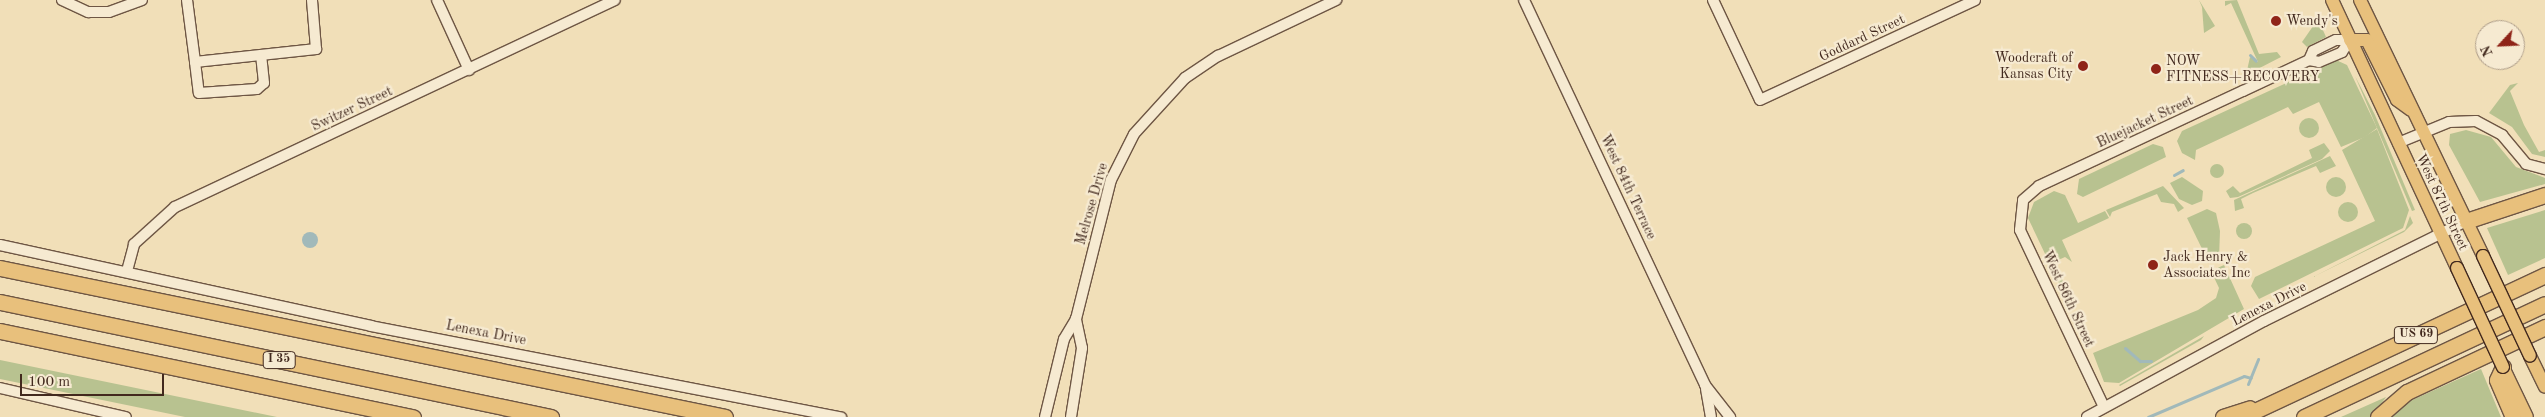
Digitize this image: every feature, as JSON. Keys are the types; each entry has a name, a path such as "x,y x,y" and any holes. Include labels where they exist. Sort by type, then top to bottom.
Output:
{"highway":[{"path":"2466,222 2545,195"},
{"path":"0,268 725,417"},
{"name":"US 69","path":"2242,417 2545,275"},
{"name":"I 35","path":"0,302 551,417"},
{"name":"US 69","path":"2304,417 2545,304"},
{"path":"2378,417 2408,392 2545,328"},
{"name":"I 35","path":"0,331 413,417"},
{"path":"2503,367 2497,380 2513,417"},
{"path":"2223,417 2287,396"}],"main road":[{"name":"West 87th Street","path":"2332,0 2526,417"},
{"name":"West 87th Street","path":"2360,0 2545,387"},
{"path":"2350,40 2367,40 2397,100 2414,111"}],"street":[{"path":"62,0 88,12 109,12 142,0"},
{"path":"187,0 199,93 248,90 263,87 261,55"},
{"path":"195,62 316,49 312,0"},
{"path":"437,0 469,70"},
{"name":"Switzer Street","path":"127,271 134,244 175,207 614,0"},
{"name":"Melrose Drive","path":"1045,417 1064,339 1076,319 1111,180 1149,113 1185,78 1218,56 1336,0"},
{"name":"West 84th Terrace","path":"1524,0 1706,385 1730,417"},
{"name":"Goddard Street","path":"1713,0 1760,100 1976,0"},
{"name":"Bluejacket Street","path":"2023,200 2061,175 2309,60 2319,62 2342,52 2350,40"},
{"path":"2398,143 2449,122 2476,121 2502,135 2526,164 2545,169"},
{"name":"West 86th Street","path":"2023,200 2020,230 2104,407"},
{"name":"Lenexa Drive","path":"2086,417 2466,222"},
{"name":"Lenexa Drive","path":"0,245 127,271 371,326 842,417"},
{"name":"Melrose Drive","path":"1071,417 1082,348 1076,319"},
{"name":"West 84th Terrace","path":"1706,385 1711,417"},
{"path":"0,388 126,417"}],"green space":[{"path":"2199,0 2215,26 2204,33 2202,7"},
{"path":"2237,0 2259,54 2277,52 2281,57 2246,75 2250,57 2258,62 2231,3 2225,6 2225,1"},
{"path":"2318,19 2326,37 2307,47 2302,42"},
{"path":"2336,60 2347,65 2377,128 2365,137 2341,147 2319,102 2293,114 2288,107 2196,150 2195,160 2182,153 2177,141 2182,131"},
{"path":"2355,76 2375,115 2415,210 2412,211"},
{"path":"2518,83 2510,91 2524,125 2539,152 2545,150 2545,157 2532,154 2512,127 2489,113 2510,85"},
{"path":"2309,118 2316,121 2319,128 2316,135 2309,138 2302,135 2299,128 2302,121"},
{"path":"2377,129 2409,210 2403,228 2259,299 2251,286 2255,277 2375,221 2342,150"},
{"path":"2466,130 2491,137 2516,167 2545,178 2545,184 2480,202 2449,145 2450,134"},
{"path":"2324,143 2330,151 2322,159 2238,197 2230,198 2226,191 2233,186 2240,193 2312,158 2309,150"},
{"path":"2153,144 2163,147 2166,157 2083,197 2077,194 2079,179"},
{"path":"2330,156 2336,166 2320,173 2316,166 2253,193 2241,199 2244,208 2235,211 2234,200"},
{"path":"2214,164 2220,164 2224,171 2220,178 2214,178 2210,174 2210,168"},
{"path":"2182,177 2203,191 2202,201 2192,205 2179,199 2170,183"},
{"path":"2336,177 2343,180 2346,187 2343,194 2336,197 2329,194 2326,187 2329,180"},
{"path":"2163,186 2184,208 2178,212 2174,204 2161,202 2157,194 2112,212 2110,217 2106,210"},
{"path":"2054,191 2065,195 2078,223 2105,211 2109,218 2062,240 2072,262 2065,257 2054,262 2070,296 2067,300 2028,218 2034,202"},
{"path":"2348,202 2355,205 2358,212 2355,219 2348,222 2341,219 2338,212 2341,205"},
{"path":"2207,209 2216,213 2220,231 2219,259 2209,263 2187,218"},
{"path":"2545,210 2545,258 2508,275 2487,228"},
{"path":"2410,216 2413,223 2404,232 2313,277 2405,230"},
{"path":"2244,223 2250,225 2252,231 2250,237 2244,239 2238,237 2236,231 2238,225"},
{"path":"2224,265 2244,309 2119,383 2104,382 2093,353 2198,310 2216,298 2219,288 2211,271"},
{"path":"2078,319 2082,321 2089,343 2084,341"},
{"path":"2204,336 2201,340 2119,385"},
{"path":"0,360 277,417 185,417 0,379"},
{"path":"2481,369 2501,417 2391,417 2401,405"},
{"path":"2386,397 2372,417 2341,417"}],"water":[{"path":"310,232 318,240 310,248 302,240"}],"waterway":[{"path":"2250,55 2256,61"},
{"path":"2174,175 2183,170"},
{"path":"2125,348 2140,361 2151,361"},
{"path":"2248,384 2258,359"},
{"path":"2148,417 2244,376 2251,378"}],"place":[{"name":"Wendy's","path":"2276,21"},
{"name":"Woodcraft of Kansas City","path":"2083,66"},
{"name":"NOW FITNESS+RECOVERY","path":"2156,69"},
{"name":"Jack Henry & Associates Inc","path":"2153,265"}]}
